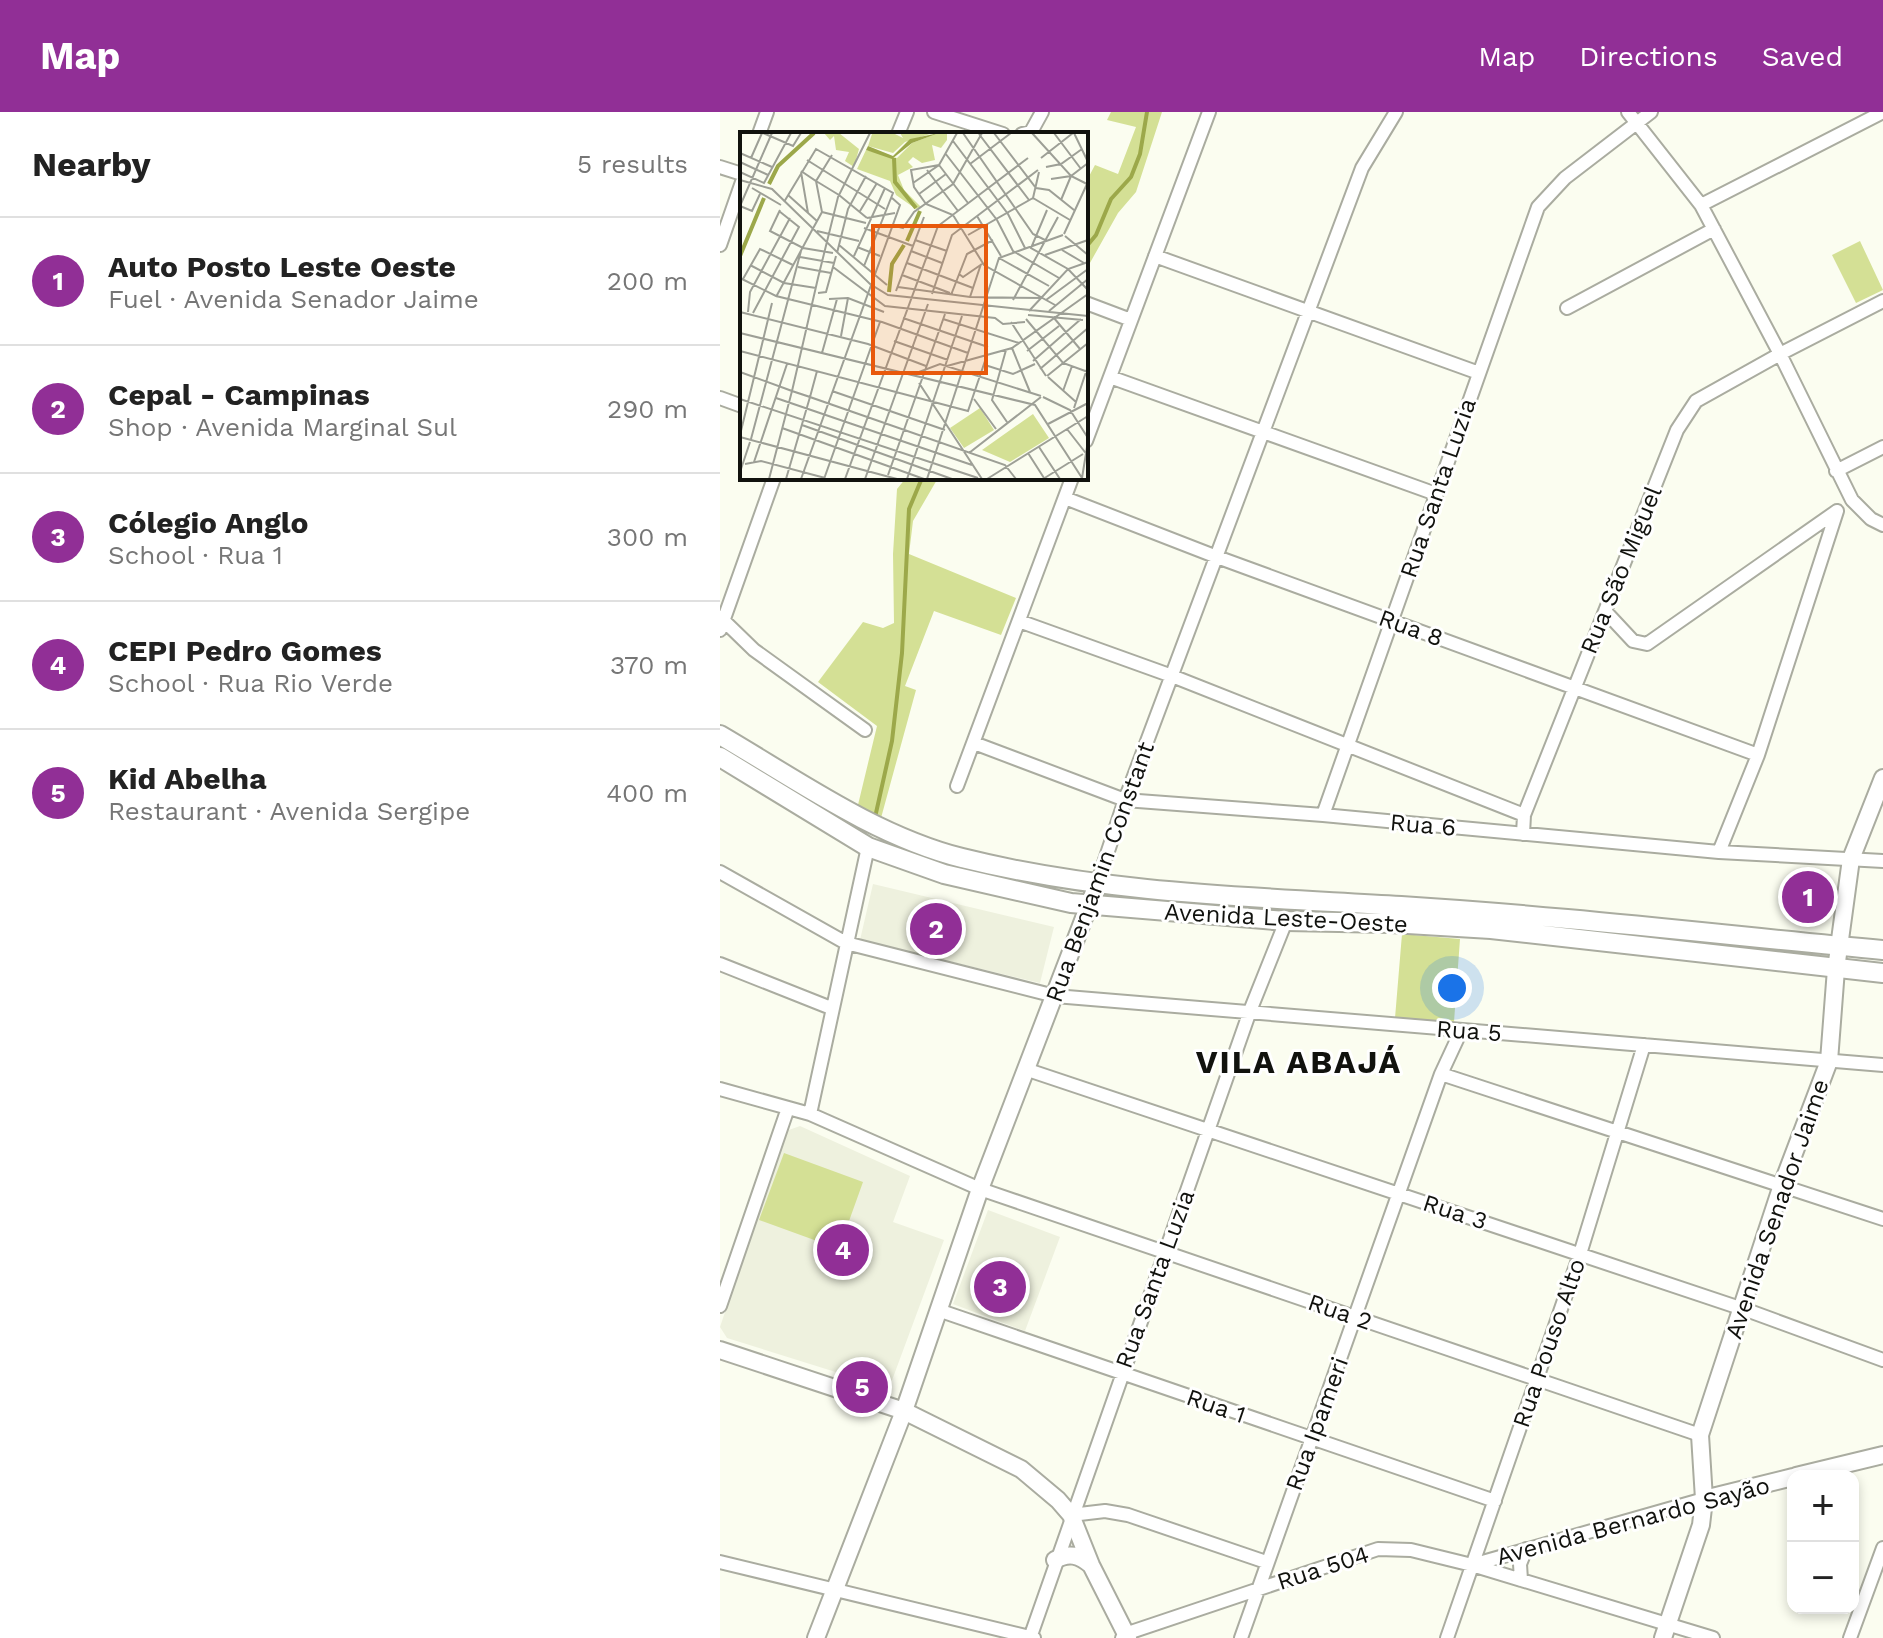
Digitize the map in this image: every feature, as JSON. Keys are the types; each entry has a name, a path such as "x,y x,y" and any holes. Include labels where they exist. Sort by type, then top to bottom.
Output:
{"main road":[{"name":"Avenida Leste-Oeste","path":"720,735 876,826 960,857 1097,884 1266,899 1553,917 1883,950"},
{"name":"Avenida Leste-Oeste","path":"720,757 868,847 944,874 1090,906 1286,921 1491,929 1883,973"}],"street":[{"path":"760,132 767,112"},
{"path":"899,132 907,112"},
{"path":"934,112 966,129 988,132"},
{"path":"1031,132 1042,112"},
{"path":"1088,436 1209,112"},
{"name":"Rua Benjamin Constant","path":"816,1638 880,1458 904,1411 980,1189 1090,906 1125,800 1362,168 1396,112"},
{"path":"1628,112 1701,205 1780,354 1852,500 1871,519 1883,525"},
{"path":"1636,123 1651,112"},
{"path":"1701,205 1882,113"},
{"name":"Rua Santa Luzia","path":"1323,815 1538,207 1565,178 1636,123"},
{"path":"720,167 740,173"},
{"path":"720,245 740,188"},
{"path":"1567,308 1714,229"},
{"path":"1155,256 1479,373"},
{"name":"Rua São Miguel","path":"1523,834 1524,815 1677,430 1689,411 1696,401 1883,301"},
{"path":"1088,304 1131,320"},
{"path":"1110,377 1436,494"},
{"path":"720,398 740,405"},
{"path":"1836,471 1883,447"},
{"path":"773,480 721,622 754,650 865,730"},
{"path":"957,786 1071,480"},
{"name":"Rua 8","path":"1065,498 1217,557 1758,755"},
{"path":"1605,611 1633,641 1647,644 1852,500"},
{"path":"1719,852 1758,755 1837,511"},
{"path":"1019,621 1172,676 1524,815"},
{"name":"Rua 6","path":"974,743 1125,800 1719,852 1883,861"},
{"name":"Avenida Senador Jaime","path":"1666,1631 1701,1525 1704,1499 1700,1435 1782,1185 1829,1061 1836,969 1851,859 1883,778"},
{"path":"810,1114 868,847"},
{"name":"Rua 5","path":"720,872 846,943 1055,996 1883,1065"},
{"name":"Rua Santa Luzia","path":"1031,1638 1055,1560 1250,1011 1286,921"},
{"path":"720,964 831,1008"},
{"name":"Rua Ipameri","path":"1241,1638 1441,1074 1461,1031"},
{"name":"Rua Pouso Alto","path":"1447,1638 1580,1254 1644,1045"},
{"name":"Rua 3","path":"1025,1069 1741,1308 1883,1360"},
{"path":"1441,1074 1883,1219"},
{"name":"Rua 2","path":"720,1089 810,1114 980,1189 1700,1435"},
{"path":"720,1306 788,1108"},
{"name":"Rua 1","path":"938,1310 1495,1501"},
{"path":"720,1350 904,1411 1021,1469 1071,1515 1125,1637"},
{"name":"Avenida Bernardo Sayão","path":"1820,1470 1883,1455"},
{"name":"Avenida Bernardo Sayão","path":"1472,1565 1787,1478"},
{"path":"1071,1515 1105,1511 1128,1515 1266,1562"},
{"name":"Rua 504","path":"1125,1637 1378,1549 1411,1550 1472,1565 1666,1631 1713,1638"},
{"path":"1521,1580 1520,1564 1526,1549"},
{"path":"1850,1638 1882,1553"},
{"path":"1055,1560 1075,1555 1091,1565"},
{"path":"720,1562 1031,1638"}],"shaded area":[{"path":"873,884 1054,927 1040,983 860,940"},
{"path":"800,1126 910,1176 893,1222 944,1240 891,1383 874,1384 727,1338 720,1327 786,1131"},
{"path":"988,1210 1060,1237 1025,1331 953,1304"}],"green space":[{"path":"1111,112 1162,112 1136,192 1118,213 1088,266 1088,178 1095,165 1118,174 1136,127 1107,120"},
{"path":"1860,241 1883,290 1856,303 1832,255"},
{"path":"904,480 937,480 913,521 909,554 1016,598 1001,635 934,611 905,686 916,690 881,818 857,809 877,726 818,682 863,622 883,628 894,623 893,554 897,489"},
{"path":"1402,934 1460,939 1454,1022 1395,1018"},
{"path":"784,1153 863,1182 839,1249 759,1220"}],"waterway":[{"path":"1088,245 1096,235 1111,199 1131,177 1140,154 1147,112"},
{"path":"876,813 892,741 902,653 909,509 921,480"}],"place":[{"name":"Auto Posto Leste Oeste","path":"1808,897"},
{"name":"Cepal - Campinas","path":"936,929"},
{"name":"CEPI Pedro Gomes","path":"843,1250"},
{"name":"Cólegio Anglo","path":"1000,1287"},
{"name":"Kid Abelha","path":"862,1387"}],"district":[{"name":"VILA ABAJÁ","path":"1299,1062"}]}
